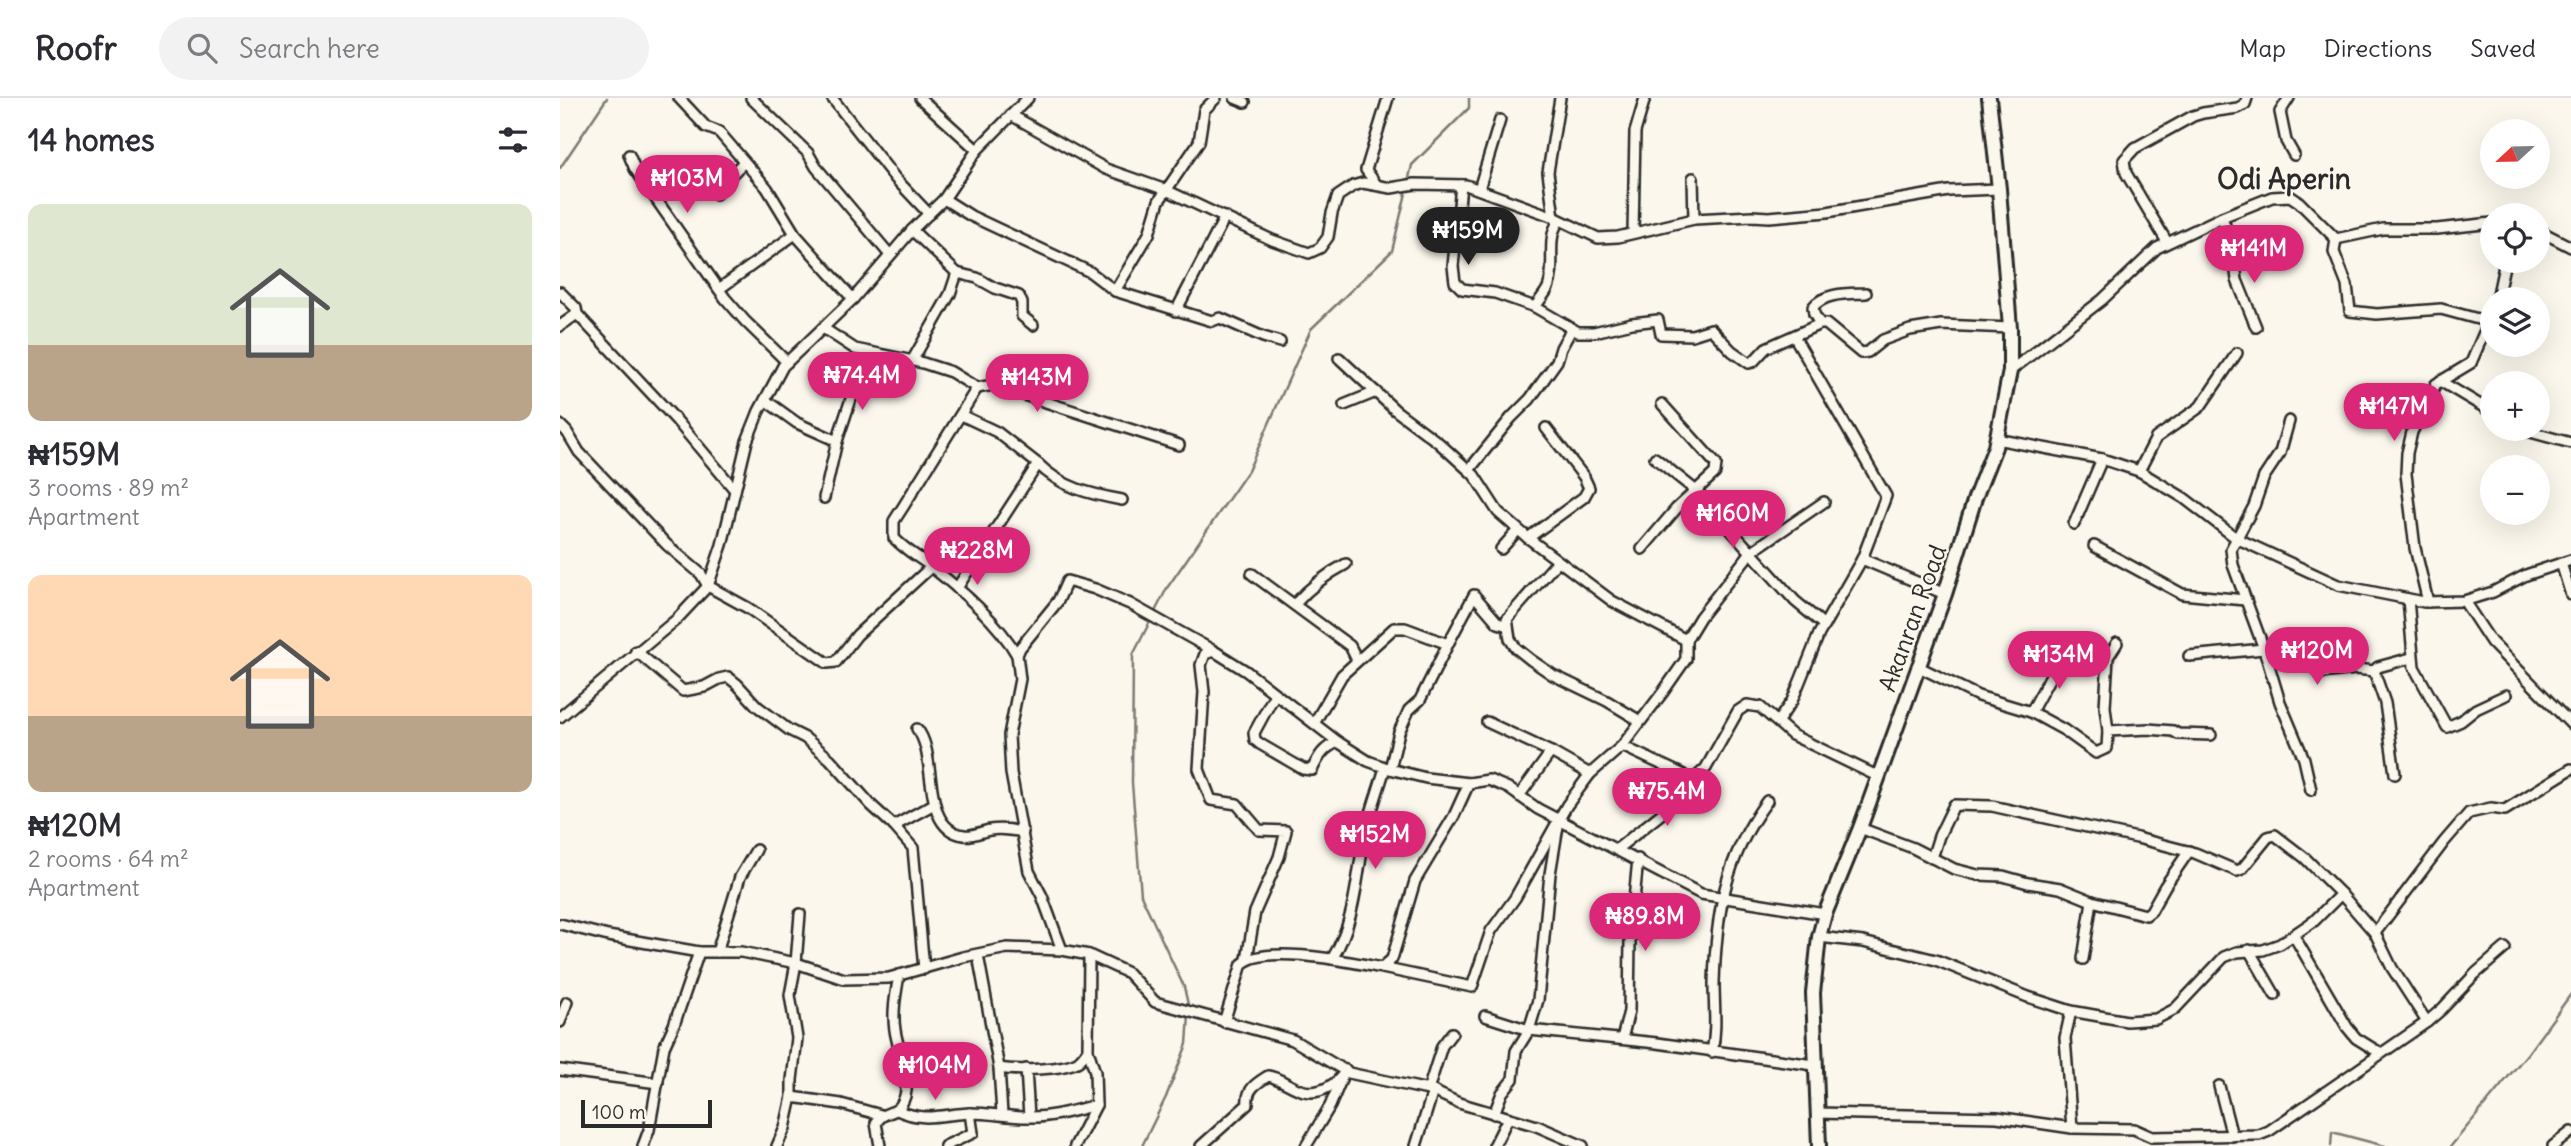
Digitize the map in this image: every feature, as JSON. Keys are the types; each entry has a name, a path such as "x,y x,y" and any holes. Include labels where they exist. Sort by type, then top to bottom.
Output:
{"main road":[{"name":"Akanran Road","path":"1819,1146 1813,993 1819,937 1825,914 1860,828 1945,594 1996,439 2010,371 2010,328 1989,98"}],"street":[{"path":"679,98 706,127 719,132 767,188 794,234 853,299"},
{"path":"751,98 808,153 816,167 890,255"},
{"path":"832,98 895,178 929,214"},
{"path":"920,98 977,150"},
{"path":"560,717 636,650 677,619 708,586 722,545 747,441 765,400 787,362 853,299 912,230 944,199 977,150 1028,98"},
{"path":"1115,290 1149,234 1159,201 1199,142 1204,110 1216,98"},
{"path":"1235,98 1245,102"},
{"path":"1377,185 1366,170 1388,98"},
{"path":"1535,307 1548,287 1552,264 1552,229 1556,219 1548,172 1560,98"},
{"path":"1633,233 1636,132 1645,98"},
{"path":"2167,242 2126,173 2124,160 2135,148 2159,133 2203,113 2238,108 2245,104 2247,98"},
{"path":"2289,98 2280,112 2286,141 2294,155"},
{"path":"1011,115 1106,169 1166,190 1272,240 1310,253 1320,248 1328,237 1338,196 1363,183 1391,188 1415,184 1461,185 1479,189 1556,219 1598,239 1694,219 1827,212 1949,191 1999,189"},
{"path":"1479,189 1500,120"},
{"path":"629,155 635,169 719,289 745,321 787,362"},
{"path":"684,163 716,194 744,162"},
{"path":"1693,178 1694,219"},
{"path":"1461,185 1453,266 1455,282 1462,289 1495,293 1535,307 1572,330 1594,332 1658,320 1661,334 1692,335 1711,329 1732,351 1749,363 1766,348 1820,324 1826,324 1861,353 1910,330 1941,325 2010,328"},
{"path":"2010,371 2102,300 2157,248 2221,216 2272,197 2290,196 2336,239"},
{"path":"944,199 971,216 1072,262 1115,290 1212,321 1220,318 1280,342"},
{"path":"2221,216 2233,248 2237,281 2256,327"},
{"path":"1176,311 1225,217"},
{"path":"2336,239 2383,229 2437,229 2480,224"},
{"path":"912,230 957,273 977,278 995,288 1019,296 1022,316 1033,324"},
{"path":"719,289 794,234"},
{"path":"2550,236 2571,247"},
{"path":"2336,239 2334,252 2347,285 2350,311 2377,314 2441,309 2480,316"},
{"path":"912,361 950,294 957,273"},
{"path":"560,292 736,490"},
{"path":"1820,324 1814,314 1817,302 1835,295 1866,293"},
{"path":"560,326 577,314"},
{"path":"822,328 855,349 951,372 977,388 993,385 1179,445"},
{"path":"1469,470 1530,398 1557,361 1560,348 1572,330"},
{"path":"1778,720 1792,701 1824,625 1862,559 1886,496 1794,336"},
{"path":"2428,602 2415,548 2406,474 2407,453 2420,413 2436,384 2471,363 2480,343"},
{"path":"2139,471 2156,438 2200,407 2237,353"},
{"path":"824,498 837,441 855,387 876,354"},
{"path":"1339,358 1395,410 1469,470 1498,512 1557,562 1612,601 1686,640"},
{"path":"2441,381 2480,405"},
{"path":"977,388 894,521 894,538 905,551 957,588 1016,649 1020,679 1009,735 1011,773 1029,871 1042,896 1062,950"},
{"path":"1344,405 1376,392"},
{"path":"765,400 797,423 837,441"},
{"path":"1642,549 1675,509 1715,473 1716,464 1662,404"},
{"path":"961,415 997,432 1067,486 1122,500"},
{"path":"2289,421 2280,453 2264,477 2254,506 2231,549 2245,600 2280,702 2304,759 2311,790"},
{"path":"560,425 579,452 667,545 701,575 708,586 748,608 832,664 858,635 931,567"},
{"path":"1528,538 1584,497 1589,488 1584,477 1546,428"},
{"path":"2550,437 2571,443"},
{"path":"1996,439 2102,459 2139,471 2184,498 2236,538 2338,585 2428,602 2464,601 2571,560"},
{"path":"1655,458 1695,490 1800,606 1824,625"},
{"path":"2074,524 2102,459"},
{"path":"957,588 1038,464"},
{"path":"1247,959 1273,955 1332,959 1472,987 1491,932 1515,898 1559,819 1590,774 1622,746 1686,659 1686,640 1700,617 1751,552 1824,502"},
{"path":"1501,550 1518,530"},
{"path":"2094,546 2182,594 2245,600"},
{"path":"1862,559 1945,594"},
{"path":"1557,562 1507,619 1510,639 1516,648 1553,675 1607,701 1640,721"},
{"path":"2561,563 2571,594"},
{"path":"1295,604 1327,574 1346,564"},
{"path":"1252,574 1350,646 1357,660"},
{"path":"1016,649 1058,601 1067,582 1095,589 1130,604 1247,671 1338,742 1368,761 1387,769 1426,778 1469,783 1489,780 1702,894 1825,914"},
{"path":"1332,959 1341,944 1356,900 1364,841 1399,732 1409,710 1420,700 1474,595 1498,623 1508,626"},
{"path":"2408,599 2411,658 2446,727 2506,695"},
{"path":"2464,601 2491,642 2571,724"},
{"path":"1315,722 1342,675 1394,628 1405,628 1448,644"},
{"path":"1917,666 1978,696 2031,712 2064,730 2096,753 2107,748 2108,731 2105,718 2108,657 2117,643"},
{"path":"636,650 683,691 704,687 728,677 757,706 789,730 805,738 830,759 871,805 894,826 913,848 925,969"},
{"path":"1214,651 1205,654 1200,664 1203,692 1199,769 1204,786 1211,800 1237,804 1259,830 1286,831 1279,857 1255,912 1247,959 1242,964 1224,1022"},
{"path":"2189,656 2297,653 2322,673 2356,669 2374,671 2378,667 2411,658"},
{"path":"2031,712 2062,655"},
{"path":"2374,671 2385,703 2395,774"},
{"path":"1275,694 1254,733 1255,740 1260,744 1303,769 1312,770 1320,754 1328,746 1338,742"},
{"path":"1617,849 1661,814 1706,768 1738,711 1747,705 1760,708 1792,734 1877,776"},
{"path":"1487,722 1590,774"},
{"path":"917,729 927,747 926,757 934,804 940,819 950,830 965,836 991,830 1023,832"},
{"path":"2108,731 2148,729 2173,731 2178,734 2211,735"},
{"path":"1622,746 1682,774 1691,782"},
{"path":"1519,796 1551,752"},
{"path":"2375,933 2469,813 2491,808 2505,810 2571,769"},
{"path":"1382,968 1392,959 1415,881 1454,816 1469,783"},
{"path":"1712,1052 1716,1031 1715,938 1721,898 1753,820 1767,801"},
{"path":"894,826 934,804"},
{"path":"1932,858 1954,805 1992,806 2189,851 2239,871 2268,837 2274,835 2305,858 2375,933 2392,968 2427,1022"},
{"path":"1494,1114 1502,1093 1513,1079 1516,1051 1535,1015 1550,874 1559,819"},
{"path":"1860,828 1913,848 1954,869 2060,888 2092,901 2146,915 2189,851"},
{"path":"717,952 740,877 756,850"},
{"path":"1622,1039 1629,1011 1630,941 1638,859"},
{"path":"1819,937 1863,942 1936,960 2071,1011 2127,1021 2156,1019 2175,1009 2224,957 2249,950 2263,950 2294,936 2314,921 2341,894"},
{"path":"2082,959 2092,901"},
{"path":"777,1146 785,1128 792,1097 797,1038 790,995 800,914"},
{"path":"560,924 608,936 699,952 741,952 796,963 844,979 899,975 1007,948 1062,950 1090,955 1128,973 1155,1002 1293,1040 1346,1070 1431,1091 1459,1103 1537,1126 1568,1142 1583,1146"},
{"path":"2294,936 2347,1027 2356,1038 2380,1053"},
{"path":"1817,1113 1997,1117 2072,1128 2134,1129 2152,1137 2259,1135 2269,1131 2427,1022 2505,948"},
{"path":"2249,950 2275,995"},
{"path":"643,1146 664,1048 699,952"},
{"path":"978,955 999,1068 1002,1114"},
{"path":"1075,1146 1096,1105 1095,1072 1088,1050 1090,955"},
{"path":"792,1097 841,1104 881,1115 897,1110 903,1102 907,1080 894,1029 894,1003 899,975"},
{"path":"560,1023 567,1002"},
{"path":"2071,1011 2065,1038 2072,1128"},
{"path":"1485,1016 1529,1030 1622,1039 1814,1065"},
{"path":"1416,1146 1442,1046 1452,1033"},
{"path":"999,1068 1059,1066 1078,1062 1088,1050"},
{"path":"1026,1069 1029,1117"},
{"path":"560,1070 658,1083"},
{"path":"1306,1146 1346,1070"},
{"path":"1201,1146 1248,1104 1247,1098 1253,1086 1268,1076 1305,1092 1323,1089 1340,1080"},
{"path":"2219,1086 2232,1136"},
{"path":"897,1110 913,1118 970,1113 1029,1117 1058,1115 1072,1109 1096,1105"},
{"path":"946,1146 973,1133 970,1113"},
{"path":"880,1146 876,1123 881,1115"},
{"path":"1494,1146 1508,1118"},
{"path":"2553,1146 2571,1132"}],"waterway":[{"path":"560,168 607,98"},
{"path":"1408,182 1412,165 1469,108 1469,98"},
{"path":"1189,1009 1184,987 1141,895 1132,783 1133,655 1167,588 1248,471 1311,329 1392,251 1407,189"},
{"path":"2451,1146 2528,1053 2571,994"},
{"path":"1142,1146 1166,1097 1187,1044 1189,1015"},
{"path":"2331,1146 2332,1132 2385,1146"}],"district":[{"name":"Odi Aperin","path":"2284,179"}]}
